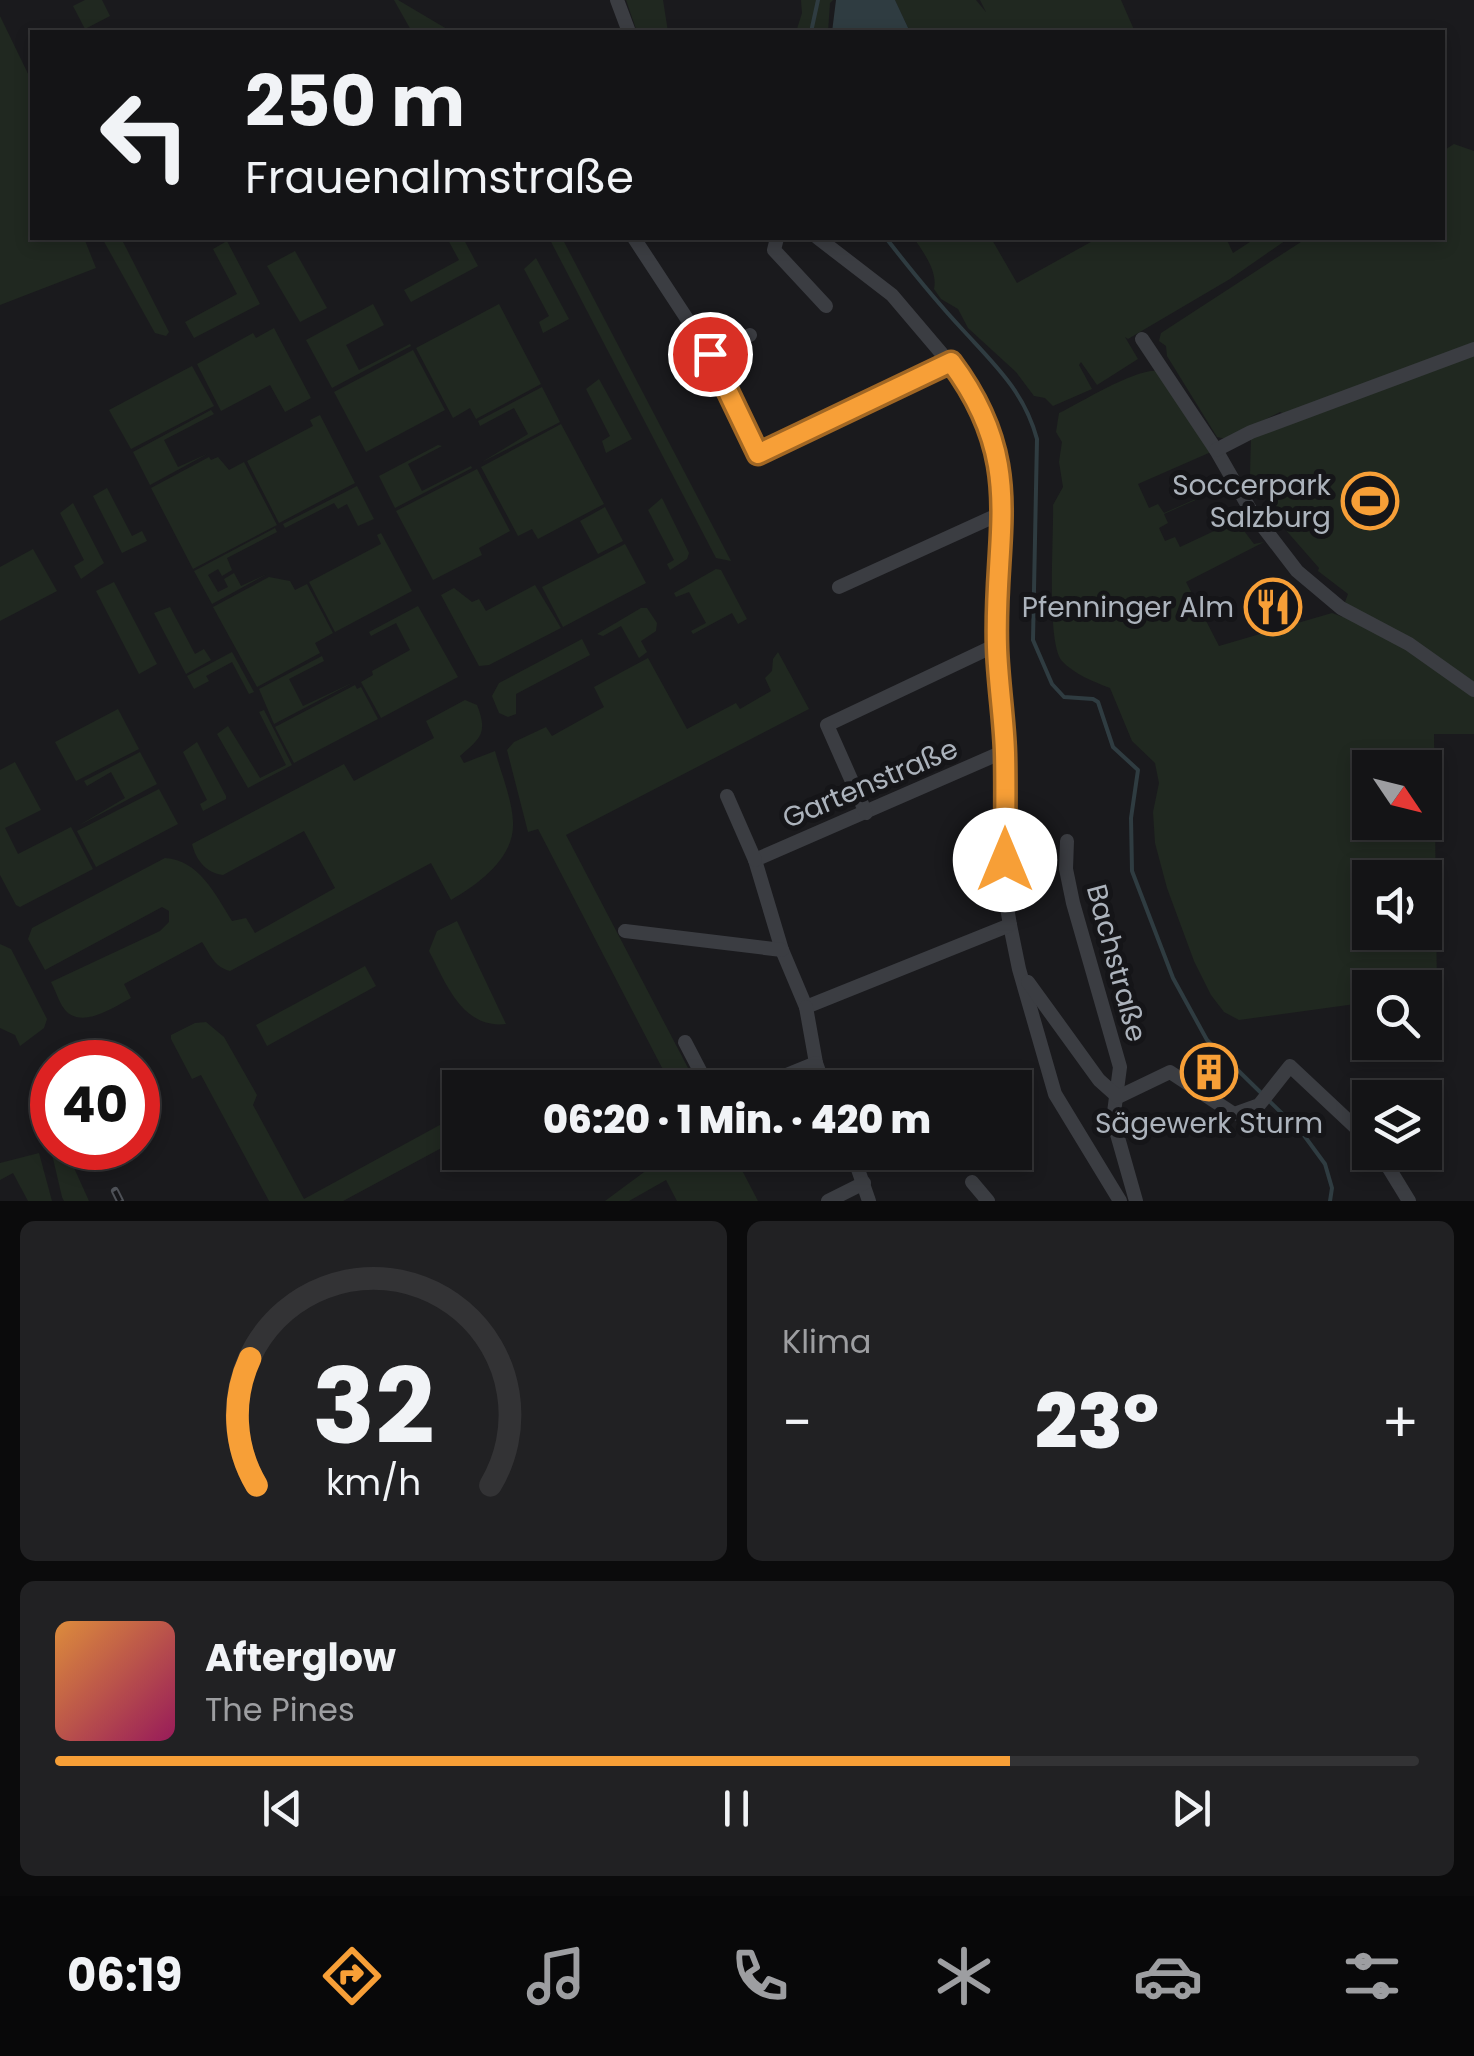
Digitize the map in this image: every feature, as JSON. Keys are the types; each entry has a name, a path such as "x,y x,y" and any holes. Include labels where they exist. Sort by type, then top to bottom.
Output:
{"street":[{"path":"617,0 628,30"},
{"path":"641,240 710,354 758,454 951,362"},
{"path":"776,240 774,250 826,306"},
{"path":"821,240 892,295 951,362 973,395 1000,463 1004,512 996,644 1005,751 1005,896 1019,969 1055,1094 1120,1201"},
{"path":"710,354 750,335"},
{"path":"1142,339 1216,450 1251,511 1297,571 1341,608 1409,644 1474,690"},
{"path":"1216,450 1252,432 1474,350"},
{"path":"840,587 1004,512"},
{"path":"866,813 827,725 996,644"},
{"name":"Gartenstraße","path":"755,860 1005,751"},
{"path":"727,796 755,860 782,950 806,1007 819,1070"},
{"name":"Bachstraße","path":"1067,841 1066,869 1072,903 1120,1068 1113,1120 1136,1201"},
{"path":"806,1007 1010,925"},
{"path":"625,931 782,950"},
{"name":"Bachstraße","path":"1019,969 1098,1080 1118,1098"},
{"path":"685,1042 700,1070"},
{"path":"799,1070 816,1063"},
{"name":"Bachstraße","path":"1118,1098 1170,1072 1234,1114 1259,1105 1290,1066 1352,1124"},
{"path":"859,1170 869,1201"},
{"path":"1390,1170 1409,1201"},
{"path":"972,1182 988,1201"},
{"path":"828,1201 864,1183"}],"shaded area":[{"path":"85,0 102,0 110,16 85,29 73,6"},
{"path":"394,0 449,30 411,30"},
{"path":"626,0 663,0 668,30 636,30"},
{"path":"801,0 833,0 828,30 797,30"},
{"path":"836,0 895,0 909,30 832,30"},
{"path":"895,0 976,0 986,12 980,0 1121,0 1134,30 909,30"},
{"path":"0,16 30,78 30,240 85,240 96,268 0,305"},
{"path":"1454,144 1474,151 1474,344 1286,415 1280,412 1226,439 1217,437 1167,356 1166,346 1159,341 1161,333 1304,240 1445,240 1445,150"},
{"path":"103,240 122,240 169,332 166,336 155,333"},
{"path":"448,240 464,240 478,266 411,302 404,290 459,260"},
{"path":"550,240 563,240 731,561 716,558"},
{"path":"915,240 992,240 1017,283 1094,240 1227,240 1233,253 1253,240 1286,240 1230,279 1128,339 1125,337 1138,359 1097,385 1081,362 1092,389 1053,406 1045,398 1034,396 1016,372 968,328 958,309 941,299 934,289 929,262"},
{"path":"227,241 260,304 194,338 185,322 237,294 213,249"},
{"path":"295,251 327,308 300,322 267,266"},
{"path":"536,258 569,319 543,333 539,322 549,316 524,269"},
{"path":"373,304 384,325 346,345 359,370 411,346 332,388 306,340"},
{"path":"499,304 541,384 476,419 470,408 453,418 416,348"},
{"path":"274,328 311,398 285,412 270,385 221,411 197,364 253,333 256,338"},
{"path":"413,350 445,410 366,452 334,392"},
{"path":"1474,354 1474,734 1434,734 1434,750 1352,750 1352,840 1435,840 1435,860 1352,860 1352,950 1437,950 1437,970 1352,970 1352,1004 1239,1020 1224,1012 1211,995 1167,888 1155,843 1153,812 1159,783 1155,763 1132,741 1110,688 1072,670 1057,650 1052,563 1053,505 1063,487 1059,462 1062,442 1056,432 1059,413 1137,374 1159,371 1211,452 1138,484 1149,508 1158,504 1164,513 1225,486 1221,477 1225,475 1233,493 1225,487 1164,514 1168,523 1159,528 1165,541 1175,537 1180,547 1242,518 1241,509 1246,518 1238,523 1254,544 1264,542 1186,582 1219,646 1332,613 1343,617 1351,607 1345,602 1348,594 1318,571 1250,476 1251,437"},
{"path":"192,366 214,406 131,449 109,410"},
{"path":"599,379 632,439 606,453 602,441 610,436 586,389"},
{"path":"542,387 560,422 482,462 528,434 514,408 480,426 478,421"},
{"path":"211,410 214,414 164,440 178,467 207,454 150,485 133,452"},
{"path":"320,415 355,483 279,523 247,461 313,426 310,420"},
{"path":"561,424 604,504 538,539 532,529 518,536 481,467"},
{"path":"442,446 408,464 422,491 472,468 395,508 379,476"},
{"path":"209,457 218,457 229,470 244,462 277,525 193,569 151,488"},
{"path":"477,469 510,531 479,548 482,555 433,580 396,511"},
{"path":"357,486 374,519 358,526 347,504 338,509 334,503 285,528 283,524"},
{"path":"107,488 132,536 142,531 147,541 122,553 93,496"},
{"path":"662,498 689,553 687,559 670,570 667,564 674,560 648,510"},
{"path":"73,503 104,563 81,579 74,566 84,560 60,513"},
{"path":"605,507 623,541 598,554 580,521"},
{"path":"275,528 277,532 227,558 232,570 222,576 218,569 208,575 218,592 228,587 224,579 234,573 241,586 267,574 212,604 194,571"},
{"path":"381,533 412,591 335,632 309,582 381,544 377,535"},
{"path":"625,544 646,583 563,627 542,587"},
{"path":"33,549 57,591 0,621 0,567"},
{"path":"716,569 721,570 747,619 738,624 732,613 693,634 691,631 706,623 689,592 676,597 674,593"},
{"path":"269,577 290,581 295,590 307,584 333,633 315,643 320,653 257,687 213,607"},
{"path":"114,582 157,664 139,674 96,591"},
{"path":"535,585 561,628 489,665 479,666 441,595 454,588 472,602 479,599 486,611"},
{"path":"418,606 458,677 381,718 361,682 373,675 372,671 410,650 396,623 371,636 369,632"},
{"path":"170,607 195,654 204,649 211,660 186,674 154,613"},
{"path":"647,608 657,623 656,631 641,641 647,652 639,658 621,626 603,636 597,634"},
{"path":"582,639 590,655 516,694 516,714 508,717 499,713 492,696 499,683"},
{"path":"232,652 254,692 249,694 232,662 206,676 209,681 194,689 187,676"},
{"path":"778,652 809,709 566,835 689,1070 663,1070 538,829 528,832 507,750 514,742 546,727 552,736 604,707 594,687 648,658 687,729 736,703 740,709 771,691 765,678 772,671"},
{"path":"322,656 324,661 289,679 303,706 354,682 274,724 259,689"},
{"path":"355,685 357,689 361,687 378,719 294,763 275,727"},
{"path":"465,700 477,705 482,729 478,739 460,756 464,763 495,751 513,822 508,847 501,858 472,886 451,900 431,863 230,971 216,963 202,942 124,984 131,998 109,1010 82,1018 65,1009 51,982 160,931 169,922 169,911 162,907 45,970 28,939 32,928 165,858 197,872 232,921 246,918 255,933 335,888 304,831 223,875 203,865 192,844 344,764 354,781 434,738 426,721"},
{"path":"118,709 139,749 76,781 55,742"},
{"path":"264,710 292,765 248,788 217,734 228,726 260,778 286,765 259,712"},
{"path":"197,742 226,796 203,811 200,804 207,800 183,752"},
{"path":"140,752 157,784 78,826 125,798 111,772 87,786 84,781"},
{"path":"15,762 41,810 5,828 18,854 71,827 93,869 20,907 0,875 0,770"},
{"path":"159,789 178,824 96,867 77,831"},
{"path":"457,921 506,1024 491,1024 467,1012 449,989 429,951 437,931"},
{"path":"0,944 11,949 47,1019 44,1028 20,1046 15,1035 0,1028"},
{"path":"365,966 376,986 267,1046 256,1025"},
{"path":"206,1022 224,1037 257,1095 253,1105 304,1199 442,1124 442,1148 343,1201 269,1201 201,1075 192,1079 171,1039 171,1035"},
{"path":"30,1155 30,1170 44,1170 52,1201 28,1201 13,1173 0,1180 0,1163"},
{"path":"56,1170 75,1170 89,1201 64,1201"},
{"path":"647,1170 742,1170 758,1201 677,1201 666,1180 629,1201 605,1201"}],"waterway":[{"path":"811,30 818,0"},
{"path":"888,240 996,367 1024,406 1037,439 1033,640 1052,684 1064,697 1098,702 1113,747 1138,770 1131,818 1132,871 1173,978 1207,1040 1303,1134 1325,1164 1332,1188 1330,1201"}],"railway":[{"path":"115,1191 120,1201"}],"place":[{"name":"Soccerpark Salzburg","path":"1370,501"},
{"name":"Pfenninger Alm","path":"1273,607"},
{"name":"Sägewerk Sturm","path":"1209,1072"}],"route":[{"path":"710,354 758,454 951,362 965,381 990,432 1004,494 996,644 1005,751 1005,860"}]}
